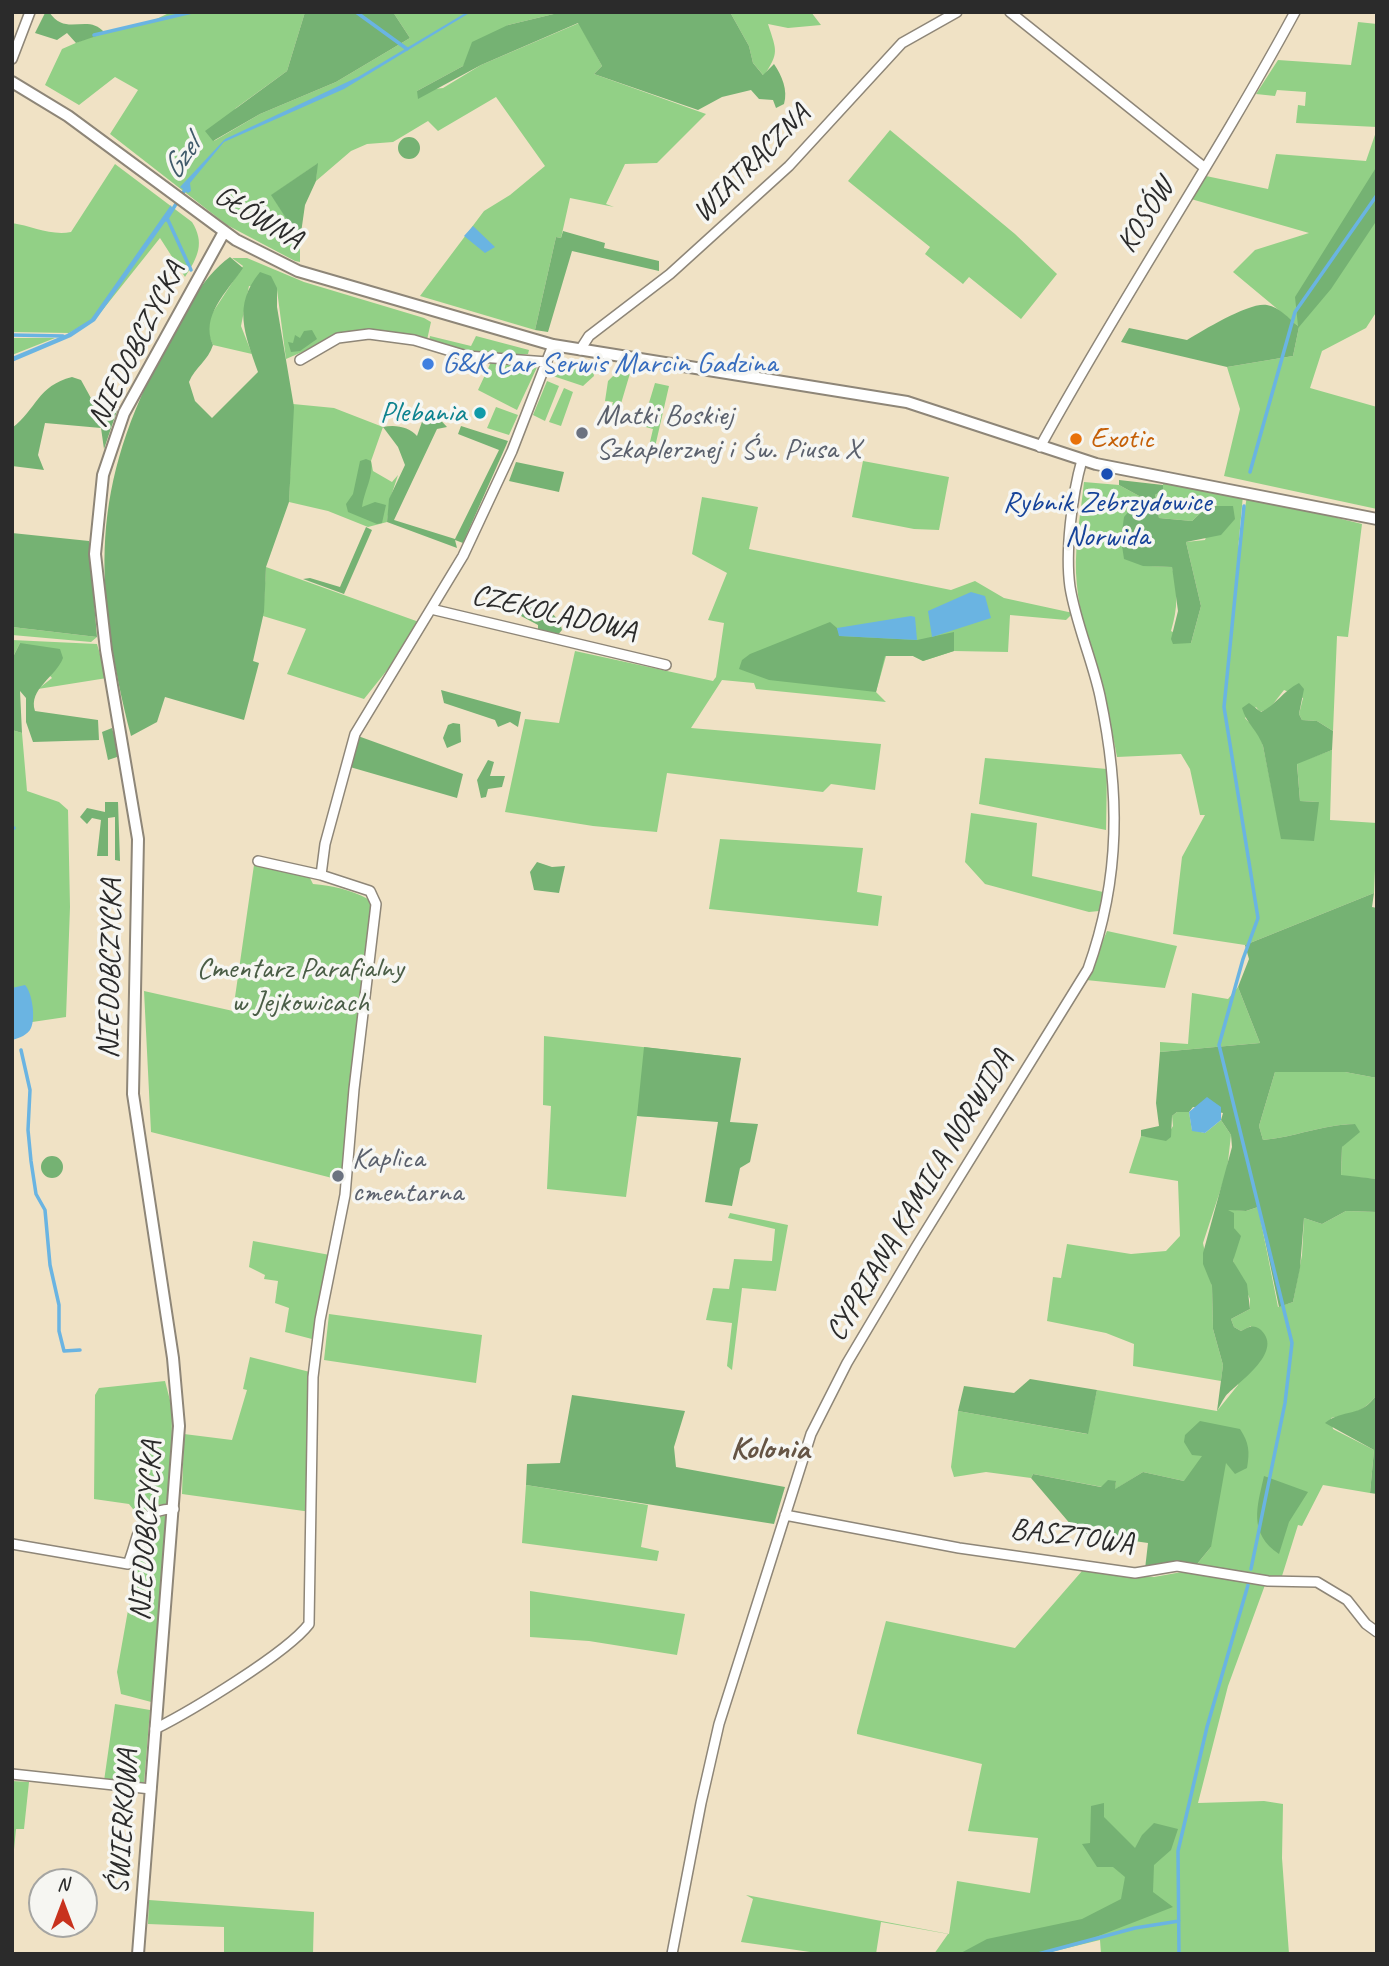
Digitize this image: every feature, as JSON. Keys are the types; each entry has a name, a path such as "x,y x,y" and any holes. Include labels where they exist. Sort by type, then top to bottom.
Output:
{"street":[{"path":"12,59 30,12"},
{"name":"WIATRACZNA","path":"580,351 589,336 670,274 789,166 902,43 957,12"},
{"path":"1010,12 1205,167"},
{"name":"KOSÓW","path":"1040,447 1116,311 1205,167 1295,12"},
{"name":"GŁÓWNA","path":"12,82 48,102 224,232 283,266 553,345 907,402 1082,460 1377,519"},
{"name":"NIEDOBCZYCKA","path":"155,1732 179,1426 173,1359 133,1094 138,839 106,650 95,554 103,475 124,413 224,232"},
{"path":"300,360 338,338 369,334 414,340 467,356 547,362"},
{"path":"321,875 325,844 355,734 463,556 496,486 553,345"},
{"name":"CYPRIANA KAMILA NORWIDA","path":"672,1954 719,1724 811,1434 847,1363 1088,969 1104,924 1113,876 1115,814 1111,753 1099,693 1074,606 1069,564 1076,483 1082,460"},
{"name":"CZEKOLADOWA","path":"430,609 666,665"},
{"path":"155,1732 270,1656 301,1634 309,1624 313,1377 320,1320 345,1195 354,1089 376,904 370,891 321,875 258,861"},
{"path":"12,1544 128,1564 140,1526 147,1516 154,1510 174,1508"},
{"name":"BASZTOWA","path":"785,1516 959,1548 1135,1573 1177,1566 1268,1581 1317,1582 1347,1600 1366,1624 1377,1632"},
{"name":"ŚWIERKOWA","path":"138,1954 155,1732"},
{"path":"12,1774 151,1789"}],"green space":[{"path":"49,12 63,23 91,25 105,33 76,43 67,33 57,40 35,33 45,13"},
{"path":"171,12 305,12 287,71 236,108 214,141 260,114 336,82 410,38 393,12 562,12 508,25 463,66 417,91 443,88 481,65 579,23 602,66 594,74 706,114 657,163 625,164 606,204 614,207 570,198 561,238 556,237 535,330 420,296 484,211 510,195 545,166 496,97 438,131 428,121 393,142 367,144 351,151 316,181 317,164 272,195 300,240 300,262 295,261 227,225 110,134 138,90 115,77 79,105 45,85 62,49 94,35 148,23"},
{"path":"305,12 393,12 410,38 336,82 260,114 213,141 205,131 287,71"},
{"path":"562,12 730,12 749,46 753,63 763,75 774,64 777,69 785,88 784,104 776,108 773,100 759,99 751,90 722,97 698,110 594,74 602,66 578,23 481,65 418,99 417,91 463,66 472,42 508,25"},
{"path":"730,12 811,12 821,25 788,28 768,24 775,52 764,76 753,63 749,46"},
{"path":"1358,22 1377,24 1377,127 1296,123 1298,105 1305,106 1306,92 1277,90 1275,96 1256,94 1278,60 1351,65"},
{"path":"1377,129 1377,311 1366,328 1322,351 1310,388 1377,407 1377,509 1224,476 1240,409 1227,367 1293,356 1299,327 1233,272 1255,250 1309,233 1191,199 1206,176 1268,189 1276,154 1366,161"},
{"path":"890,130 1015,234 1057,274 1021,319 969,277 963,284 925,254 930,247 848,181"},
{"path":"409,137 417,140 420,148 417,156 409,159 401,156 398,148 401,140"},
{"path":"318,163 316,181 305,205 300,240 271,195"},
{"path":"115,164 192,222 199,243 190,270 185,277 160,238 97,317 69,333 12,332 12,223 49,232 71,232"},
{"path":"1377,166 1377,220 1331,289 1299,327 1293,356 1227,367 1121,342 1129,328 1187,340 1227,318 1259,305 1276,308 1298,326 1295,297"},
{"path":"563,231 605,243 604,248 659,261 659,271 572,251 548,332 535,330 556,237 561,238"},
{"path":"230,257 243,268 213,314 210,334 213,345 189,382 195,401 212,418 258,372 246,333 244,309 251,284 260,272 271,276 277,288 277,307 294,407 289,502 266,567 264,612 253,661 259,663 244,720 165,697 157,722 131,736 118,681 105,583 105,537 111,491 123,445 141,397 166,346 202,286"},
{"path":"232,258 247,258 304,282 424,318 431,322 427,340 406,336 332,339 286,359 277,290 249,286 241,326 252,354 213,345 207,331 211,315 243,266"},
{"path":"312,330 317,339 300,351 291,352 288,342 293,343 295,335 300,338 304,331"},
{"path":"430,336 471,346 476,336 529,350 528,354 515,355 478,353 429,342"},
{"path":"12,338 55,338 12,355"},
{"path":"492,360 539,363 517,410 478,390"},
{"path":"556,364 593,371 594,376 583,386 550,375"},
{"path":"620,369 631,370 617,417 609,415 613,402 605,401 608,381"},
{"path":"72,377 81,380 92,400 110,406 123,393 104,449 101,428 45,423 38,455 44,470 12,466 12,428 51,386"},
{"path":"547,381 559,386 545,421 533,415"},
{"path":"655,383 669,386 655,447 650,442 653,429 642,426"},
{"path":"564,388 573,392 561,426 549,422"},
{"path":"293,404 334,408 383,427 371,461 373,471 392,482 398,475 390,499 387,522 368,527 328,511 289,502"},
{"path":"496,407 518,415 509,435 487,428"},
{"path":"433,412 447,427 437,429 394,520 455,539 499,450 458,434 461,426 508,441 463,543 455,540 457,548 387,522 389,499 405,465 398,447 383,427 402,427 417,436 424,416"},
{"path":"360,461 371,461 371,472 362,507 375,502 386,505 382,523 377,524 348,512 346,504 353,494"},
{"path":"863,461 949,477 939,530 914,529 852,517"},
{"path":"516,462 564,472 559,492 509,481"},
{"path":"1119,480 1163,485 1163,490 1155,495 1159,518 1192,521 1208,506 1233,506 1235,519 1221,535 1186,542 1201,606 1191,643 1173,644 1171,639 1178,611 1172,567 1143,566 1124,559 1121,539 1124,517 1141,497 1119,485"},
{"path":"1084,482 1119,485 1141,497 1131,508 1149,566 1172,567 1174,575 1176,607 1171,631 1191,643 1201,606 1186,542 1205,540 1217,504 1208,506 1192,521 1159,518 1155,495 1163,490 1163,483 1243,495 1238,550 1247,496 1362,524 1348,637 1337,636 1333,731 1317,721 1302,720 1299,714 1303,698 1284,690 1270,708 1260,712 1256,707 1245,718 1259,733 1263,746 1282,839 1319,802 1300,801 1297,763 1332,750 1330,820 1377,823 1374,893 1245,945 1173,934 1182,857 1205,815 1200,815 1190,769 1181,754 1117,757 1078,596 1076,550"},
{"path":"702,497 758,507 749,549 951,590 975,581 1004,598 1073,613 1066,620 1010,615 1008,652 954,651 923,661 913,656 886,656 876,692 886,702 756,689 754,683 722,680 691,728 881,744 875,790 831,784 823,792 667,773 657,832 593,826 505,812 525,719 559,723 575,651 713,681 716,677 724,623 708,620 727,573 692,554"},
{"path":"366,527 372,530 344,594 303,579 310,578 340,587"},
{"path":"12,533 89,541 97,637 12,627"},
{"path":"266,567 419,622 400,654 364,699 287,674 306,629 263,616"},
{"path":"531,600 541,601 560,622 562,630 556,637 538,631 538,625 521,616 522,607"},
{"path":"830,622 837,628 840,636 917,640 954,632 954,651 923,661 913,656 885,656 876,692 769,680 739,669 742,660 750,654"},
{"path":"12,627 97,637 91,642 12,635"},
{"path":"12,640 97,644 107,678 38,689 52,678 20,643 12,659"},
{"path":"20,643 60,649 63,658 35,696 35,711 98,720 99,740 33,742 26,722 26,698 20,691 22,733 12,730 12,659"},
{"path":"1299,683 1304,689 1299,714 1302,720 1317,721 1333,731 1332,750 1297,764 1300,801 1319,802 1314,841 1281,839 1263,746 1242,708 1249,703 1261,712"},
{"path":"441,690 521,712 518,727 510,722 498,727 495,720 444,703"},
{"path":"460,724 461,742 447,748 443,738 448,725"},
{"path":"112,728 120,756 108,760 102,732"},
{"path":"12,730 22,733 27,791 59,802 68,810 70,907 66,1017 12,1025"},
{"path":"358,736 463,774 457,798 350,767"},
{"path":"985,758 1107,769 1106,830 979,804"},
{"path":"488,760 494,762 490,776 505,776 502,787 488,789 486,797 481,798 477,780"},
{"path":"105,802 118,802 120,861 115,860 115,817 108,818 108,856 97,856 101,820 92,818 87,824 80,817 87,808 105,812"},
{"path":"971,813 1037,823 1032,876 1103,892 1099,911 1089,912 985,884 965,862"},
{"path":"720,839 863,848 857,892 882,896 878,926 709,909"},
{"path":"537,862 552,867 565,866 559,893 534,890 530,872"},
{"name":"Cmentarz Parafialny w Jejkowicach","path":"254,865 310,878 313,884 354,893 368,899 373,911 347,1110 344,1181 151,1132 144,991 233,1011"},
{"path":"1374,893 1372,907 1377,908 1377,1078 1345,1072 1275,1072 1259,1126 1263,1140 1331,1126 1355,1124 1360,1132 1342,1147 1341,1175 1377,1179 1377,1212 1346,1211 1322,1224 1304,1218 1300,1268 1293,1302 1279,1307 1258,1207 1246,1211 1228,1210 1234,1213 1234,1228 1241,1236 1233,1261 1247,1284 1250,1309 1231,1319 1234,1327 1241,1331 1249,1327 1261,1330 1267,1339 1267,1348 1256,1367 1225,1397 1217,1411 1223,1365 1213,1329 1212,1286 1203,1264 1203,1253 1232,1147 1231,1135 1221,1120 1223,1113 1193,1107 1189,1112 1177,1112 1172,1116 1171,1137 1166,1141 1141,1136 1141,1130 1159,1126 1156,1103 1160,1052 1260,1043 1238,987 1249,959 1245,945"},
{"path":"1107,931 1177,946 1165,988 1086,980"},
{"path":"1238,987 1260,1043 1160,1052 1160,1042 1188,1044 1192,993 1228,999"},
{"path":"544,1036 741,1058 718,1121 637,1116 626,1197 547,1189 551,1106 543,1105"},
{"path":"644,1047 741,1058 730,1122 758,1124 750,1162 740,1168 732,1206 705,1202 718,1122 637,1116"},
{"path":"1275,1072 1345,1072 1377,1078 1377,1179 1341,1176 1342,1147 1355,1124 1331,1126 1263,1140 1259,1126"},
{"path":"1177,1112 1189,1112 1192,1130 1205,1133 1221,1120 1231,1135 1227,1170 1203,1243 1212,1286 1213,1329 1223,1365 1221,1381 1133,1366 1134,1344 1106,1333 1047,1321 1053,1277 1061,1278 1067,1244 1131,1254 1166,1251 1180,1236 1178,1181 1129,1173 1141,1136 1165,1139 1173,1126 1172,1116"},
{"path":"52,1156 60,1159 63,1167 60,1175 52,1178 44,1175 41,1167 44,1159"},
{"path":"1258,1207 1278,1307 1293,1302 1302,1255 1304,1218 1322,1224 1346,1211 1377,1212 1377,1394 1362,1408 1331,1418 1333,1429 1374,1450 1370,1493 1323,1485 1302,1526 1298,1525 1282,1576 1269,1577 1197,1564 1211,1547 1184,1481 1143,1472 1114,1490 1116,1482 1102,1487 1033,1474 1031,1478 986,1472 954,1477 951,1467 958,1411 1087,1434 1097,1390 1217,1411 1238,1385 1251,1326 1241,1331 1234,1327 1231,1319 1250,1309 1250,1299 1233,1261 1236,1243 1234,1228 1225,1209 1246,1211"},
{"path":"730,1213 788,1225 776,1291 742,1288 732,1370 727,1366 732,1323 706,1320 713,1288 729,1289 734,1259 772,1261 775,1229 728,1218"},
{"path":"253,1241 330,1255 312,1339 285,1332 289,1308 275,1303 278,1281 264,1279 265,1275 249,1267"},
{"path":"329,1314 482,1335 476,1383 324,1360"},
{"path":"250,1357 310,1372 311,1512 182,1494 184,1434 232,1440 247,1390 243,1389"},
{"path":"1030,1379 1097,1390 1088,1434 958,1411 964,1386 1014,1393"},
{"path":"165,1381 172,1408 171,1504 157,1505 140,1518 129,1504 94,1499 95,1395 99,1388"},
{"path":"1377,1394 1377,1494 1370,1493 1374,1450 1325,1423 1365,1407"},
{"path":"572,1395 685,1411 674,1447 676,1467 785,1487 774,1524 526,1485 527,1464 560,1463"},
{"path":"1200,1421 1240,1429 1247,1443 1248,1457 1247,1468 1235,1474 1226,1463 1211,1547 1197,1564 1145,1569 1148,1543 1078,1533 1031,1478 1033,1474 1101,1487 1108,1480 1116,1481 1115,1489 1143,1472 1184,1481 1202,1456 1192,1455 1184,1442 1185,1435"},
{"path":"1264,1476 1308,1492 1289,1522 1279,1554 1263,1537 1257,1519"},
{"path":"526,1485 648,1505 641,1547 659,1551 657,1561 522,1543"},
{"path":"168,1515 155,1703 121,1694 117,1672 140,1543 145,1529 154,1518"},
{"path":"1082,1571 1154,1577 1182,1572 1245,1579 1265,1585 1228,1686 1198,1803 1264,1801 1283,1804 1282,1858 1289,1954 1101,1954 1100,1940 1043,1954 934,1954 948,1934 881,1922 876,1954 824,1954 741,1942 753,1899 746,1895 949,1934 957,1881 1030,1893 1038,1838 968,1831 982,1764 857,1734 857,1731 886,1621 1015,1648"},
{"path":"530,1591 685,1614 677,1655 589,1641 530,1637"},
{"path":"115,1704 150,1710 144,1783 137,1785 104,1781"},
{"path":"12,1781 29,1782 24,1829 16,1829 12,1870"},
{"path":"1104,1803 1104,1817 1135,1848 1142,1835 1154,1823 1178,1829 1171,1850 1154,1865 1153,1892 1173,1907 1078,1944 1043,1954 959,1954 987,1939 1082,1919 1121,1899 1125,1877 1113,1867 1097,1867 1082,1844 1090,1843 1091,1806"},
{"path":"149,1900 314,1912 313,1954 224,1954 224,1927 148,1924"}],"water":[{"path":"471,12 344,89 224,142 190,183 191,191 188,193 180,187 225,139 358,77"},
{"path":"171,205 172,210 165,222 95,321 71,337 12,362 12,357 67,334 91,319"},
{"path":"473,226 495,247 485,253 464,236"},
{"path":"971,592 985,596 991,618 932,637 928,611"},
{"path":"915,617 917,640 839,636 837,628"},
{"path":"25,985 31,999 32,1024 26,1034 12,1040 12,988"},
{"path":"1207,1097 1221,1107 1221,1120 1205,1133 1192,1131 1189,1112"}],"waterway":[{"path":"94,35 192,12"},
{"path":"356,12 407,49"},
{"name":"Gzel","path":"166,220 186,188"},
{"path":"1250,472 1295,312 1377,195"},
{"path":"167,218 191,270"},
{"path":"12,335 63,336"},
{"path":"1244,506 1224,707 1258,918 1243,959 1219,1045 1292,1343 1285,1403 1251,1569"},
{"path":"21,1050 30,1090 28,1130 31,1161 36,1194 45,1210 50,1265 59,1305 59,1331 64,1351 80,1350"},
{"path":"1179,1954 1178,1851 1207,1727 1248,1585"},
{"path":"1038,1954 1135,1928 1179,1921"}],"place":[{"name":"G&K Car Serwis Marcin Gadzina","path":"428,364"},
{"name":"Plebania","path":"480,413"},
{"name":"Matki Boskiej Szkaplerznej i Św. Piusa X","path":"582,433"},
{"name":"Exotic","path":"1076,439"},
{"name":"Rybnik Zebrzydowice Norwida","path":"1107,474"},
{"name":"Kaplica cmentarna","path":"338,1176"}],"district":[{"name":"Kolonia","path":"770,1450"}]}
